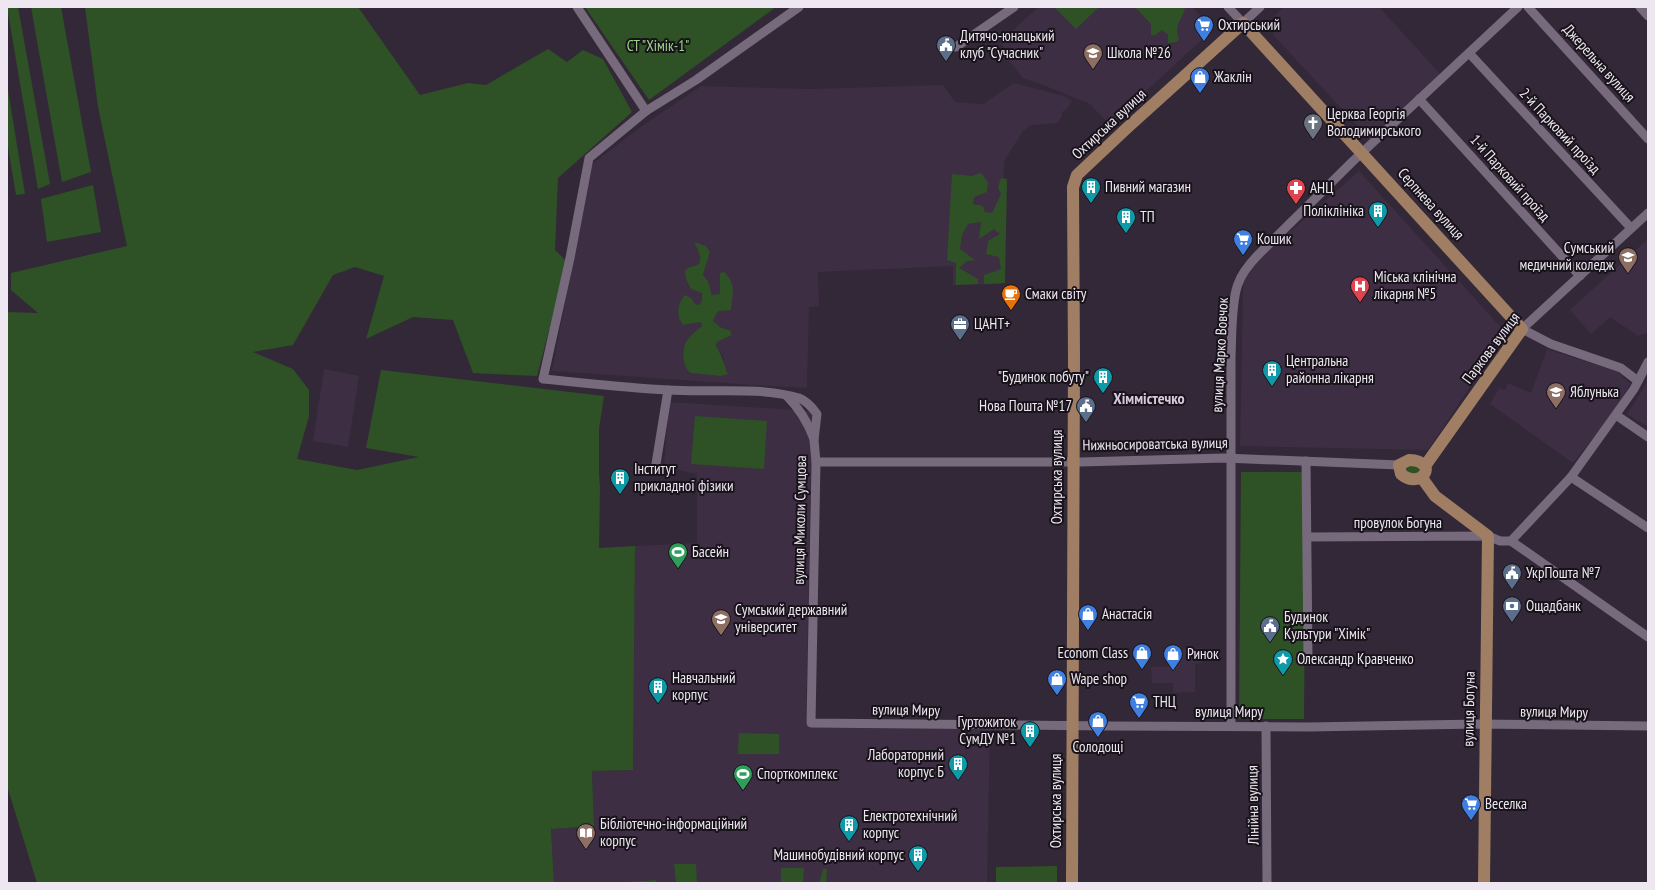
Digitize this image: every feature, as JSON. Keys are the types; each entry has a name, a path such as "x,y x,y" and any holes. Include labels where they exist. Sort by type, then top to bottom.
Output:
{"main road":[{"name":"Серпнева вулиця","path":"1243,23 1363,152 1522,329"},
{"name":"Охтирська вулиця","path":"1072,883 1073,187 1077,175 1243,23"},
{"name":"Паркова вулиця","path":"1424,472 1522,329"},
{"name":"Нижньосироватська вулиця","path":"1399,465 1409,460 1418,461 1422,463 1424,472"},
{"path":"1399,465 1401,474 1406,478 1416,480 1424,472 1436,496 1488,536"},
{"name":"вулиця Богуна","path":"1484,883 1488,536"}],"street":[{"path":"577,7 646,111"},
{"path":"799,7 696,80 646,111 589,158 570,258 543,379 668,390 761,392 787,396 796,404 810,428 814,440"},
{"path":"956,47 1014,7"},
{"name":"Серпнева вулиця","path":"1228,7 1243,23"},
{"name":"Охтирська вулиця","path":"1243,23 1260,7"},
{"name":"вулиця Марко Вовчок","path":"1231,726 1231,356 1234,310 1238,284 1250,264 1259,254 1363,152 1518,7"},
{"name":"Джерельна вулиця","path":"1528,7 1648,139"},
{"path":"1640,7 1648,16"},
{"name":"2-й Парковий проїзд","path":"1469,53 1631,228"},
{"name":"1-й Парковий проїзд","path":"1419,99 1580,276"},
{"name":"Паркова вулиця","path":"1522,329 1648,213"},
{"name":"Серпнева вулиця","path":"1522,329 1551,344 1621,368 1638,381"},
{"path":"1511,541 1571,477 1634,389 1648,362"},
{"path":"655,470 668,390"},
{"name":"вулиця Миколи Сумцова","path":"787,396 800,399 809,404 817,414 814,440 816,462 811,723"},
{"path":"1616,415 1648,437"},
{"name":"Нижньосироватська вулиця","path":"816,462 1073,462 1230,458 1399,465"},
{"path":"1306,461 1308,537 1308,657"},
{"path":"1571,477 1648,528"},
{"path":"1488,536 1500,541 1511,541 1648,637"},
{"name":"провулок Богуна","path":"1308,537 1488,536"},
{"name":"вулиця Миру","path":"811,723 1231,726 1485,724 1648,726"},
{"name":"Лінійна вулиця","path":"1266,726 1267,883"}],"shaded area":[{"name":"Школа №26","path":"1038,7 1192,7 1213,29 1110,125 1090,104 1023,78 1010,62 1001,42"},
{"path":"1284,7 1379,7 1440,74 1370,139 1273,35 1273,17"},
{"path":"1014,83 1064,96 1072,101 1067,109 1062,112 1062,117 1057,123 1031,125 1023,131 1004,161 1001,284 953,285 953,266 818,272 819,306 809,307 807,388 552,371 592,164 642,126 701,86 811,89 943,85 955,102 983,104","holes":["694,242 710,252 703,275 708,281 712,295 720,294 718,311 713,321 720,327 731,331 732,335 717,342 716,346 724,359 728,373 721,376 687,340 702,326 702,322 683,325 680,322 678,314 691,298 696,305 700,304 702,300 702,293 688,268 699,264 701,261 700,253"]},
{"name":"Міська клінічна лікарня №5","path":"1359,171 1506,333 1428,450 1240,446 1243,284 1251,270 1270,249"},
{"name":"Сумський медичний коледж","path":"1648,239 1648,335 1646,333 1638,336 1610,317 1591,334 1570,310"},
{"name":"Яблунька","path":"1547,349 1618,372 1630,384 1613,413 1573,463 1490,404 1499,388 1505,390 1508,383 1531,393"},
{"path":"324,369 359,376 348,447 313,441"},
{"path":"1648,381 1648,427 1627,414"},
{"name":"Сумський державний університет","path":"669,402 812,411 806,725 990,728 987,883 656,883 655,880 605,883 554,883 551,829 594,826 592,771 633,770 635,546 697,543 697,474 664,467"},
{"name":"Ринок","path":"1202,648 1203,663 1195,664 1195,692 1173,693 1173,683 1152,683 1151,667 1175,666 1175,649"}],"green space":[{"path":"7,7 18,7 50,184 38,189"},
{"path":"31,7 61,7 91,172 62,182"},
{"path":"85,7 358,7 420,95 468,83 486,85 548,49 567,62 583,50 603,59 632,112 558,178 555,250 567,262 537,376 473,373 453,320 413,317 366,339 384,276 355,267 333,275 293,345 253,352 293,369 309,390 309,416 297,459 357,470 419,457 366,448 381,370 604,396 599,429 599,548 635,546 633,770 592,771 594,826 551,829 554,883 37,883 7,786 7,312 38,313 11,290 11,273 127,246 98,107"},
{"name":"СТ \"Хімік-1\"","path":"585,7 776,7 649,100"},
{"path":"1054,7 1099,7 1076,29"},
{"path":"1135,7 1185,7 1177,29 1179,39 1177,42 1168,43 1168,35 1162,30 1155,35 1151,35 1151,24"},
{"path":"7,84 25,194 16,195 7,141"},
{"path":"981,173 988,182 987,192 974,197 973,204 983,206 985,212 992,213 1001,194 998,187 1001,178 1007,179 1005,283 984,284 984,275 1001,269 999,257 986,254 988,241 1000,234 994,229 979,239 981,222 968,224 962,235 960,249 975,260 967,261 959,268 978,279 978,284 956,285 956,263 947,260 952,174 972,176"},
{"path":"93,185 101,232 47,242 41,199"},
{"path":"694,242 706,246 710,252 703,275 708,281 712,295 720,294 720,273 724,272 728,276 732,285 733,294 731,310 718,311 713,321 720,327 731,331 732,335 717,342 716,346 728,374 721,376 691,373 684,362 684,347 688,339 702,326 701,322 683,325 678,314 679,306 685,295 691,298 696,305 700,304 702,300 702,293 691,289 686,279 685,271 688,268 699,264 700,261 699,253"},
{"path":"695,416 767,421 764,469 691,464"},
{"path":"1405,465 1417,466 1419,472 1413,476 1404,468"},
{"path":"1241,472 1306,472 1304,719 1239,719"},
{"path":"739,733 779,734 779,754 738,754"},
{"path":"674,864 696,864 697,883 676,883"},
{"path":"1057,866 1057,883 996,883 996,867"},
{"path":"781,868 804,868 803,883 781,883"},
{"path":"823,869 827,869 826,883 819,883"},
{"path":"656,880 656,883 605,883"}],"place":[{"name":"Охтирський","path":"1204,42"},
{"name":"Дитячо-юнацький клуб \"Сучасник\"","path":"946,62"},
{"name":"Школа №26","path":"1093,70"},
{"name":"Жаклін","path":"1200,94"},
{"name":"Церква Георгія Володимирського","path":"1313,140"},
{"name":"Пивний магазин","path":"1091,204"},
{"name":"АНЦ","path":"1296,205"},
{"name":"Поліклініка","path":"1378,228"},
{"name":"ТП","path":"1126,234"},
{"name":"Кошик","path":"1243,256"},
{"name":"Сумський медичний коледж","path":"1628,274"},
{"name":"Міська клінічна лікарня №5","path":"1360,303"},
{"name":"Смаки світу","path":"1011,311"},
{"name":"ЦАНТ+","path":"960,341"},
{"name":"Центральна районна лікарня","path":"1272,387"},
{"name":"\"Будинок побуту\"","path":"1103,394"},
{"name":"Яблунька","path":"1556,409"},
{"name":"Нова Пошта №17","path":"1086,423"},
{"name":"Інститут прикладної фізики","path":"620,495"},
{"name":"Басейн","path":"678,569"},
{"name":"УкрПошта №7","path":"1512,590"},
{"name":"Ощадбанк","path":"1512,623"},
{"name":"Анастасія","path":"1088,631"},
{"name":"Сумський державний університет","path":"721,636"},
{"name":"Будинок Культури \"Хімік\"","path":"1270,643"},
{"name":"Econom Class","path":"1142,670"},
{"name":"Ринок","path":"1173,671"},
{"name":"Олександр Кравченко","path":"1283,676"},
{"name":"Wape shop","path":"1057,696"},
{"name":"Навчальний корпус","path":"658,704"},
{"name":"ТНЦ","path":"1139,719"},
{"name":"Солодощі","path":"1098,738"},
{"name":"Гуртожиток СумДУ №1","path":"1030,748"},
{"name":"Лабораторний корпус Б","path":"958,781"},
{"name":"Спорткомплекс","path":"743,791"},
{"name":"Веселка","path":"1471,821"},
{"name":"Електротехнічний корпус","path":"849,842"},
{"name":"Бібліотечно-інформаційний корпус","path":"586,850"},
{"name":"Машинобудівний корпус","path":"918,872"}],"district":[{"name":"Хіммістечко","path":"1149,398"}]}
